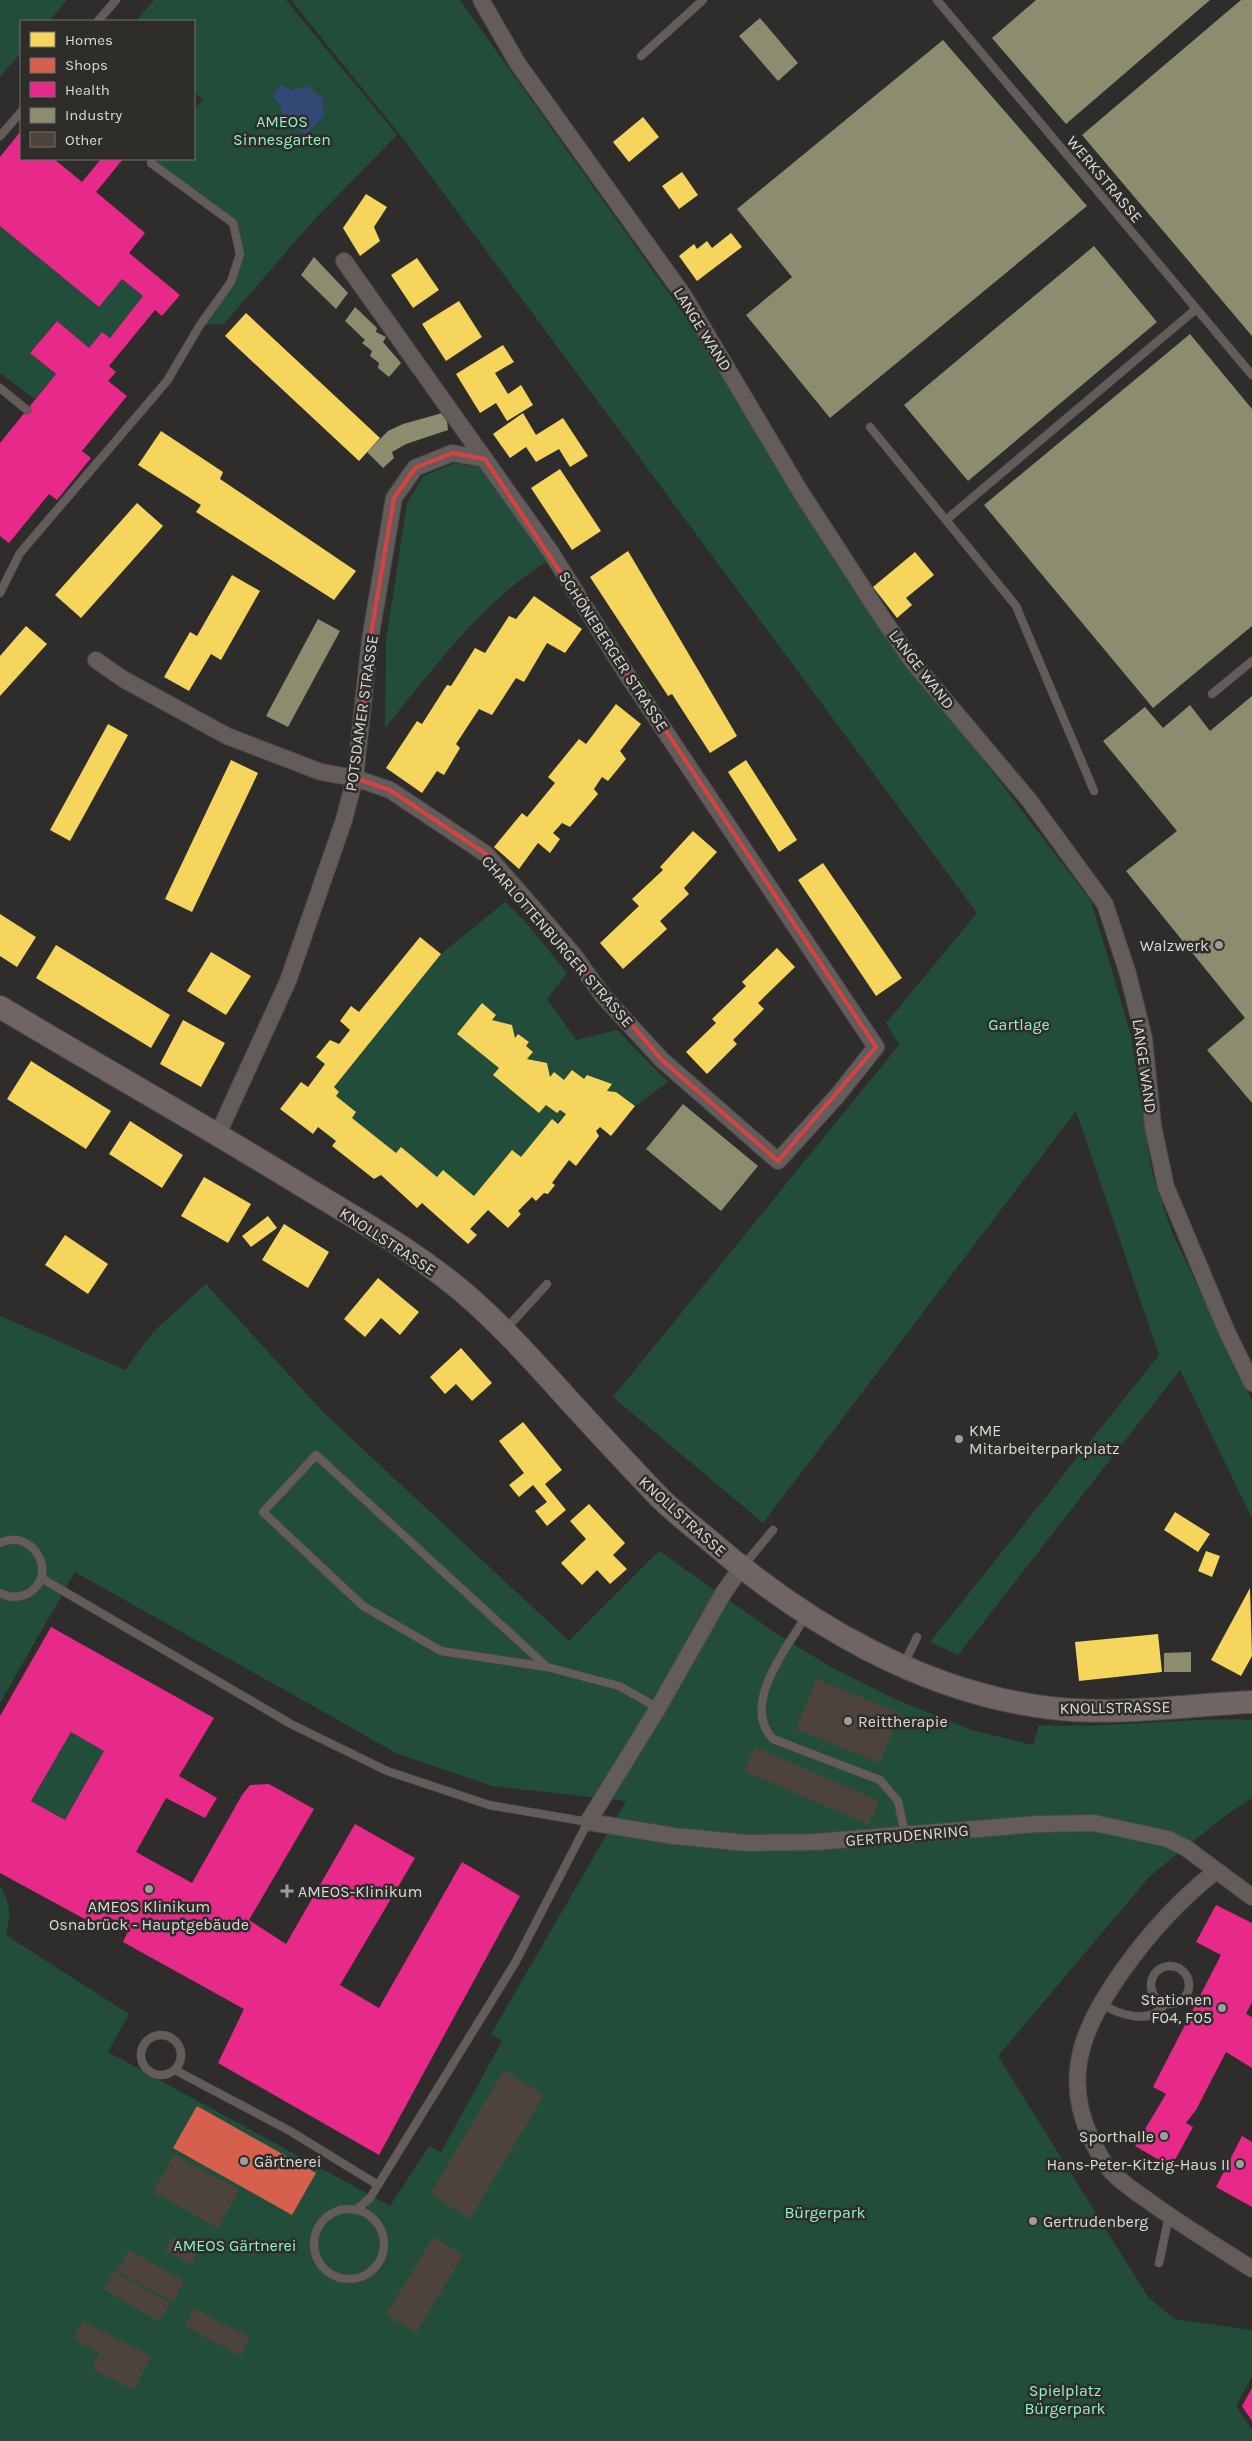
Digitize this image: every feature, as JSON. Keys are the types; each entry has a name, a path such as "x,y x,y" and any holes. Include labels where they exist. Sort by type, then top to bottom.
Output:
{"street":[{"name":"LANGE WAND","path":"481,0 518,64 684,296 800,491 912,661 1029,800 1105,904 1128,974 1144,1038 1153,1126 1166,1187 1227,1332 1252,1383"},
{"name":"SCHÖNEBERGER STRASSE","path":"344,261 552,554 626,673 876,1047"},
{"name":"POTSDAMER STRASSE","path":"218,1134 288,981 344,820 355,778 370,640 394,498 415,468 452,453 485,459"},
{"name":"CHARLOTTENBURGER STRASSE","path":"96,660 123,679 227,736 321,772 355,778 390,790 486,854 573,954 604,996 662,1060 778,1161 838,1096 876,1047"},
{"name":"KNOLLSTRASSE","path":"0,1007 149,1096 218,1134 416,1255 464,1293 505,1330 662,1500 741,1568 807,1615 903,1666 949,1685 1001,1700 1054,1709 1103,1711 1252,1702"},
{"name":"KNOLLSTRASSE","path":"588,1822 658,1708 724,1592 741,1568"},
{"name":"GERTRUDENRING","path":"588,1822 674,1836 747,1843 815,1842 1038,1824 1094,1824 1168,1839 1186,1848 1252,1897"},
{"path":"1216,1871 1154,1928 1100,2003 1084,2039 1078,2061 1080,2104 1085,2126 1095,2147 1109,2168 1128,2187 1168,2216 1252,2269"}],"lane":[{"path":"99,20 116,0"},
{"path":"641,56 703,0"},
{"name":"WERKSTRASSE","path":"937,0 1252,376"},
{"path":"0,136 20,113"},
{"path":"0,592 20,553 167,381 200,325 231,282 240,254 232,223 151,163"},
{"path":"946,520 1196,309"},
{"path":"0,388 27,410"},
{"path":"870,427 1016,606 1094,791"},
{"path":"1212,694 1252,661"},
{"path":"505,1330 546,1284"},
{"path":"547,1667 316,1455 263,1512 363,1606 408,1634 441,1651 547,1667 619,1686 658,1708"},
{"path":"741,1568 772,1530"},
{"path":"0,1543 14,1539 32,1545 42,1560 41,1578 37,1586 23,1595 14,1597 0,1593"},
{"path":"41,1578 291,1724 386,1771 435,1789 489,1805 588,1822 515,1963 370,2198 356,2210 344,2209 334,2212 318,2228 314,2239 314,2250 318,2261 330,2274 347,2280 369,2274 378,2265 385,2243 382,2231 376,2221 367,2214 356,2210"},
{"path":"807,1615 771,1674 763,1696 762,1716 764,1730 773,1739 880,1780 898,1801 905,1834"},
{"path":"903,1666 917,1636"},
{"path":"1175,1966 1181,1969 1188,1979 1188,1991 1180,2001 1165,2003 1153,1993 1151,1981 1154,1975 1163,1967 1175,1966"},
{"path":"1100,2003 1111,2010 1136,2017 1154,2014 1165,2003"},
{"path":"175,2070 179,2064 181,2051 173,2040 160,2035 148,2040 141,2052 144,2065 148,2070 159,2075 175,2070 290,2131 378,2185"},
{"path":"1159,2263 1168,2216"}],"highlighted area":[{"path":"452,453 485,459 876,1047 778,1161 662,1060 486,854 390,790 355,778 370,640 394,498 415,468"}],"green space":[{"path":"0,0 67,0 50,20 20,20 20,54 0,77"},
{"name":"AMEOS Sinnesgarten","path":"154,0 286,0 397,135 311,223 224,324 200,325 231,282 240,254 233,223 151,163 153,160 195,160 195,109 203,100 195,93 195,20 137,20"},
{"name":"Gartlage","path":"291,0 460,0 698,334 891,639 1091,901 1131,1035 1152,1173 1172,1232 1252,1401 1252,1518 1180,1370 958,1655 930,1642 1159,1355 1076,1111 763,1523 613,1397 899,1045 886,1023 977,913 404,140"},
{"path":"0,226 99,307 122,279 143,296 110,338 102,332 89,348 56,321 30,353 56,374 35,399 0,373"},
{"path":"455,463 482,468 546,562 500,597 479,617 440,660 385,728 386,641 407,503 423,476"},
{"path":"505,902 523,919 567,973 547,999 576,1040 617,1030 668,1082 635,1106 616,1092 607,1091 612,1084 588,1075 584,1079 572,1070 564,1080 550,1077 547,1063 527,1059 533,1052 526,1046 529,1042 518,1034 515,1038 512,1025 492,1020 458,1033 557,1113 560,1110 566,1114 521,1157 512,1150 474,1196 443,1171 437,1177 401,1148 396,1153 352,1118 336,1096 339,1092 334,1087 441,954"},
{"path":"206,1284 324,1413 569,1641 659,1551 777,1634 831,1667 895,1699 972,1730 1033,1745 1039,1725 1066,1726 1199,1720 1252,1720 1252,1798 1225,1816 1150,1876 998,2056 1148,2297 1174,2319 1252,2330 1252,2376 1236,2406 1252,2430 1252,2441 0,2441 0,1886 9,1910 6,1935 129,2014 108,2052 390,2206 429,2146 441,2152 502,2041 491,2034 626,1801 492,1786 398,1754 75,1572 0,1703 0,1316 125,1370 153,1332"},
{"path":"71,1732 104,1751 65,1820 31,1801"}],"water":[{"path":"281,85 292,90 308,86 323,99 324,116 306,134 282,121 281,105 272,96"}],"building: Homes":[{"path":"643,117 659,137 629,162 613,142"},
{"path":"682,172 698,195 679,209 662,186"},
{"path":"366,194 387,207 374,227 380,241 360,256 343,228"},
{"path":"731,233 742,247 697,281 679,256 694,244 697,249 707,241 712,248"},
{"path":"417,258 439,290 413,308 391,275"},
{"path":"459,301 482,337 446,361 422,324"},
{"path":"246,313 380,438 359,461 225,336"},
{"path":"503,345 514,362 495,373 508,394 521,385 533,405 507,421 496,403 480,413 456,374"},
{"path":"523,413 536,435 563,418 588,456 570,467 559,449 536,462 526,447 510,458 493,434"},
{"path":"161,431 223,472 220,479 356,571 334,600 196,512 201,505 138,465"},
{"path":"560,469 601,531 572,550 531,488"},
{"path":"137,503 163,526 81,618 55,595"},
{"path":"628,551 737,736 710,753 672,694 668,696 590,577"},
{"path":"915,552 934,575 906,598 912,605 897,618 873,587"},
{"path":"232,575 260,591 221,660 211,654 189,691 164,677 190,632 197,636"},
{"path":"534,596 582,629 565,653 547,643 524,682 516,678 492,715 479,709 456,744 460,748 444,775 437,771 422,793 386,768 417,721 422,724 447,685 451,686 475,648 485,653 509,616 516,619"},
{"path":"26,626 47,644 0,696 0,656"},
{"path":"616,704 641,724 620,751 626,759 608,781 602,777 594,789 598,794 570,827 562,823 553,833 560,839 550,853 538,843 519,869 494,847 522,813 527,817 555,783 548,777 579,739 586,744"},
{"path":"108,724 128,735 70,841 50,830"},
{"path":"231,760 258,773 192,912 165,899"},
{"path":"746,760 797,840 779,852 728,772"},
{"path":"693,831 717,852 684,888 689,894 660,921 667,929 623,969 600,943 639,906 632,899 663,870 660,867"},
{"path":"823,863 902,978 876,996 798,880"},
{"path":"0,914 36,937 17,967 0,956"},
{"path":"420,937 441,954 334,1087 339,1092 336,1096 356,1112 352,1118 396,1153 401,1147 437,1177 443,1170 474,1196 512,1150 521,1157 552,1119 558,1124 566,1114 560,1110 557,1113 546,1105 539,1113 493,1075 499,1068 457,1034 482,1003 496,1015 492,1020 512,1025 515,1038 518,1034 529,1042 526,1046 533,1052 527,1059 547,1063 550,1077 554,1072 564,1080 572,1070 584,1079 587,1075 612,1084 607,1091 616,1092 635,1106 611,1136 600,1127 596,1131 599,1136 576,1166 569,1160 552,1183 555,1185 548,1194 544,1193 536,1201 532,1197 518,1211 521,1214 508,1228 488,1210 470,1229 477,1235 468,1244 422,1203 417,1208 381,1175 374,1179 332,1146 336,1141 318,1127 313,1134 280,1109 301,1082 308,1087 325,1064 316,1057 330,1040 339,1044 350,1030 340,1021 351,1006 359,1012"},
{"path":"56,945 170,1015 151,1048 36,978"},
{"path":"777,948 795,967 758,1003 764,1009 733,1040 737,1044 707,1074 686,1052 716,1023 712,1019 746,986 742,982"},
{"path":"211,952 251,976 226,1015 187,991"},
{"path":"183,1020 225,1043 201,1087 160,1064"},
{"path":"31,1061 111,1111 86,1149 7,1099"},
{"path":"130,1121 183,1155 162,1188 109,1154"},
{"path":"204,1177 251,1204 228,1243 181,1216"},
{"path":"268,1216 277,1228 251,1247 242,1236"},
{"path":"284,1224 329,1252 308,1288 262,1260"},
{"path":"65,1235 108,1264 88,1294 45,1265"},
{"path":"378,1278 419,1312 400,1335 381,1318 365,1337 344,1319"},
{"path":"461,1348 492,1383 472,1401 456,1384 445,1394 430,1377"},
{"path":"523,1422 562,1470 545,1484 566,1510 547,1526 535,1511 547,1502 533,1485 519,1497 509,1485 524,1473 499,1441"},
{"path":"589,1504 625,1543 613,1555 627,1569 610,1584 597,1570 582,1585 561,1563 586,1539 570,1521"},
{"path":"1175,1512 1210,1534 1198,1552 1164,1530"},
{"path":"1206,1551 1220,1556 1212,1577 1198,1571"},
{"path":"1250,1588 1252,1656 1241,1676 1211,1660"},
{"path":"1158,1634 1162,1672 1079,1681 1075,1642"}],"building: Shops":[{"name":"Gärtnerei","path":"197,2106 316,2173 292,2215 173,2148"}],"building: Health":[{"path":"20,132 20,160 55,160 82,182 100,160 122,160 96,192 145,233 129,253 180,295 162,316 155,310 109,366 116,372 108,381 127,396 82,451 91,458 57,500 49,494 9,543 0,536 0,443 56,374 30,353 57,321 89,348 102,332 110,338 143,296 122,279 99,307 0,226 0,157"},
{"name":"AMEOS Klinikum Osnabrück - Hauptgebäude","path":"51,1627 214,1718 179,1776 217,1798 205,1818 166,1798 136,1852 192,1883 242,1795 250,1785 269,1784 314,1809 249,1920 286,1944 355,1824 415,1858 340,1985 379,2008 462,1862 520,1896 379,2155 218,2063 244,2009 123,1942 129,1929 109,1917 103,1929 0,1873 0,1716","holes":["71,1732 104,1751 65,1820 31,1801"]},
{"name":"Stationen F04, F05","path":"1216,1905 1252,1923 1252,2002 1246,2014 1252,2017 1252,2068 1226,2052 1196,2110 1186,2123 1193,2127 1171,2167 1135,2146 1166,2094 1153,2087 1221,1955 1196,1942"},
{"name":"Hans-Peter-Kitzig-Haus II","path":"1242,2136 1252,2142 1252,2207 1216,2187"},
{"path":"1252,2388 1252,2421 1242,2406"}],"building: Industry":[{"path":"1036,0 1210,0 1066,124 992,38"},
{"path":"1241,0 1252,0 1252,336 1082,135"},
{"path":"760,18 798,63 778,81 739,36"},
{"path":"943,40 1087,206 830,418 746,315 792,277 737,209"},
{"path":"1094,246 1157,322 968,481 904,405"},
{"path":"314,257 348,293 336,309 301,275"},
{"path":"355,307 377,328 376,332 386,337 383,342 401,363 389,377 378,368 379,363 370,356 372,351 362,343 365,340 345,321"},
{"path":"1190,334 1252,409 1252,626 1153,708 984,505"},
{"path":"446,412 448,430 406,444 392,452 394,458 383,468 367,452 388,431 403,424"},
{"path":"318,619 340,631 288,727 266,716"},
{"name":"Walzwerk","path":"1252,696 1252,1103 1207,1050 1245,1018 1126,871 1177,831 1103,741 1145,707 1163,728 1190,705 1210,731"},
{"path":"683,1104 758,1166 721,1211 646,1149"},
{"path":"1191,1652 1191,1672 1164,1672 1164,1653"}],"building: Other":[{"name":"Reittherapie","path":"816,1679 900,1713 880,1763 796,1729"},
{"path":"755,1747 879,1801 869,1825 744,1771"},
{"path":"504,2070 544,2095 470,2219 430,2194"},
{"path":"174,2154 239,2190 218,2228 153,2192"},
{"path":"173,2236 198,2252 191,2265 165,2250"},
{"path":"433,2237 463,2255 416,2333 386,2315"},
{"path":"129,2250 184,2281 173,2302 117,2271"},
{"path":"114,2271 170,2303 159,2322 103,2289"},
{"path":"194,2308 250,2338 241,2356 185,2326"},
{"path":"83,2321 151,2356 134,2390 92,2369 99,2354 108,2358 73,2339"}],"place":[{"name":"Walzwerk","path":"1219,945"},
{"name":"KME Mitarbeiterparkplatz","path":"959,1439"},
{"name":"Reittherapie","path":"848,1721"},
{"name":"AMEOS Klinikum Osnabrück - Hauptgebäude","path":"149,1889"},
{"name":"AMEOS-Klinikum","path":"287,1891"},
{"name":"Stationen F04, F05","path":"1222,2008"},
{"name":"Sporthalle","path":"1164,2136"},
{"name":"Gärtnerei","path":"244,2161"},
{"name":"Hans-Peter-Kitzig-Haus II","path":"1240,2164"},
{"name":"Gertrudenberg","path":"1033,2221"}],"park label":[{"name":"Bürgerpark","path":"825,2212"},
{"name":"AMEOS Gärtnerei","path":"235,2245"},
{"name":"Spielplatz Bürgerpark","path":"1065,2399"}]}
